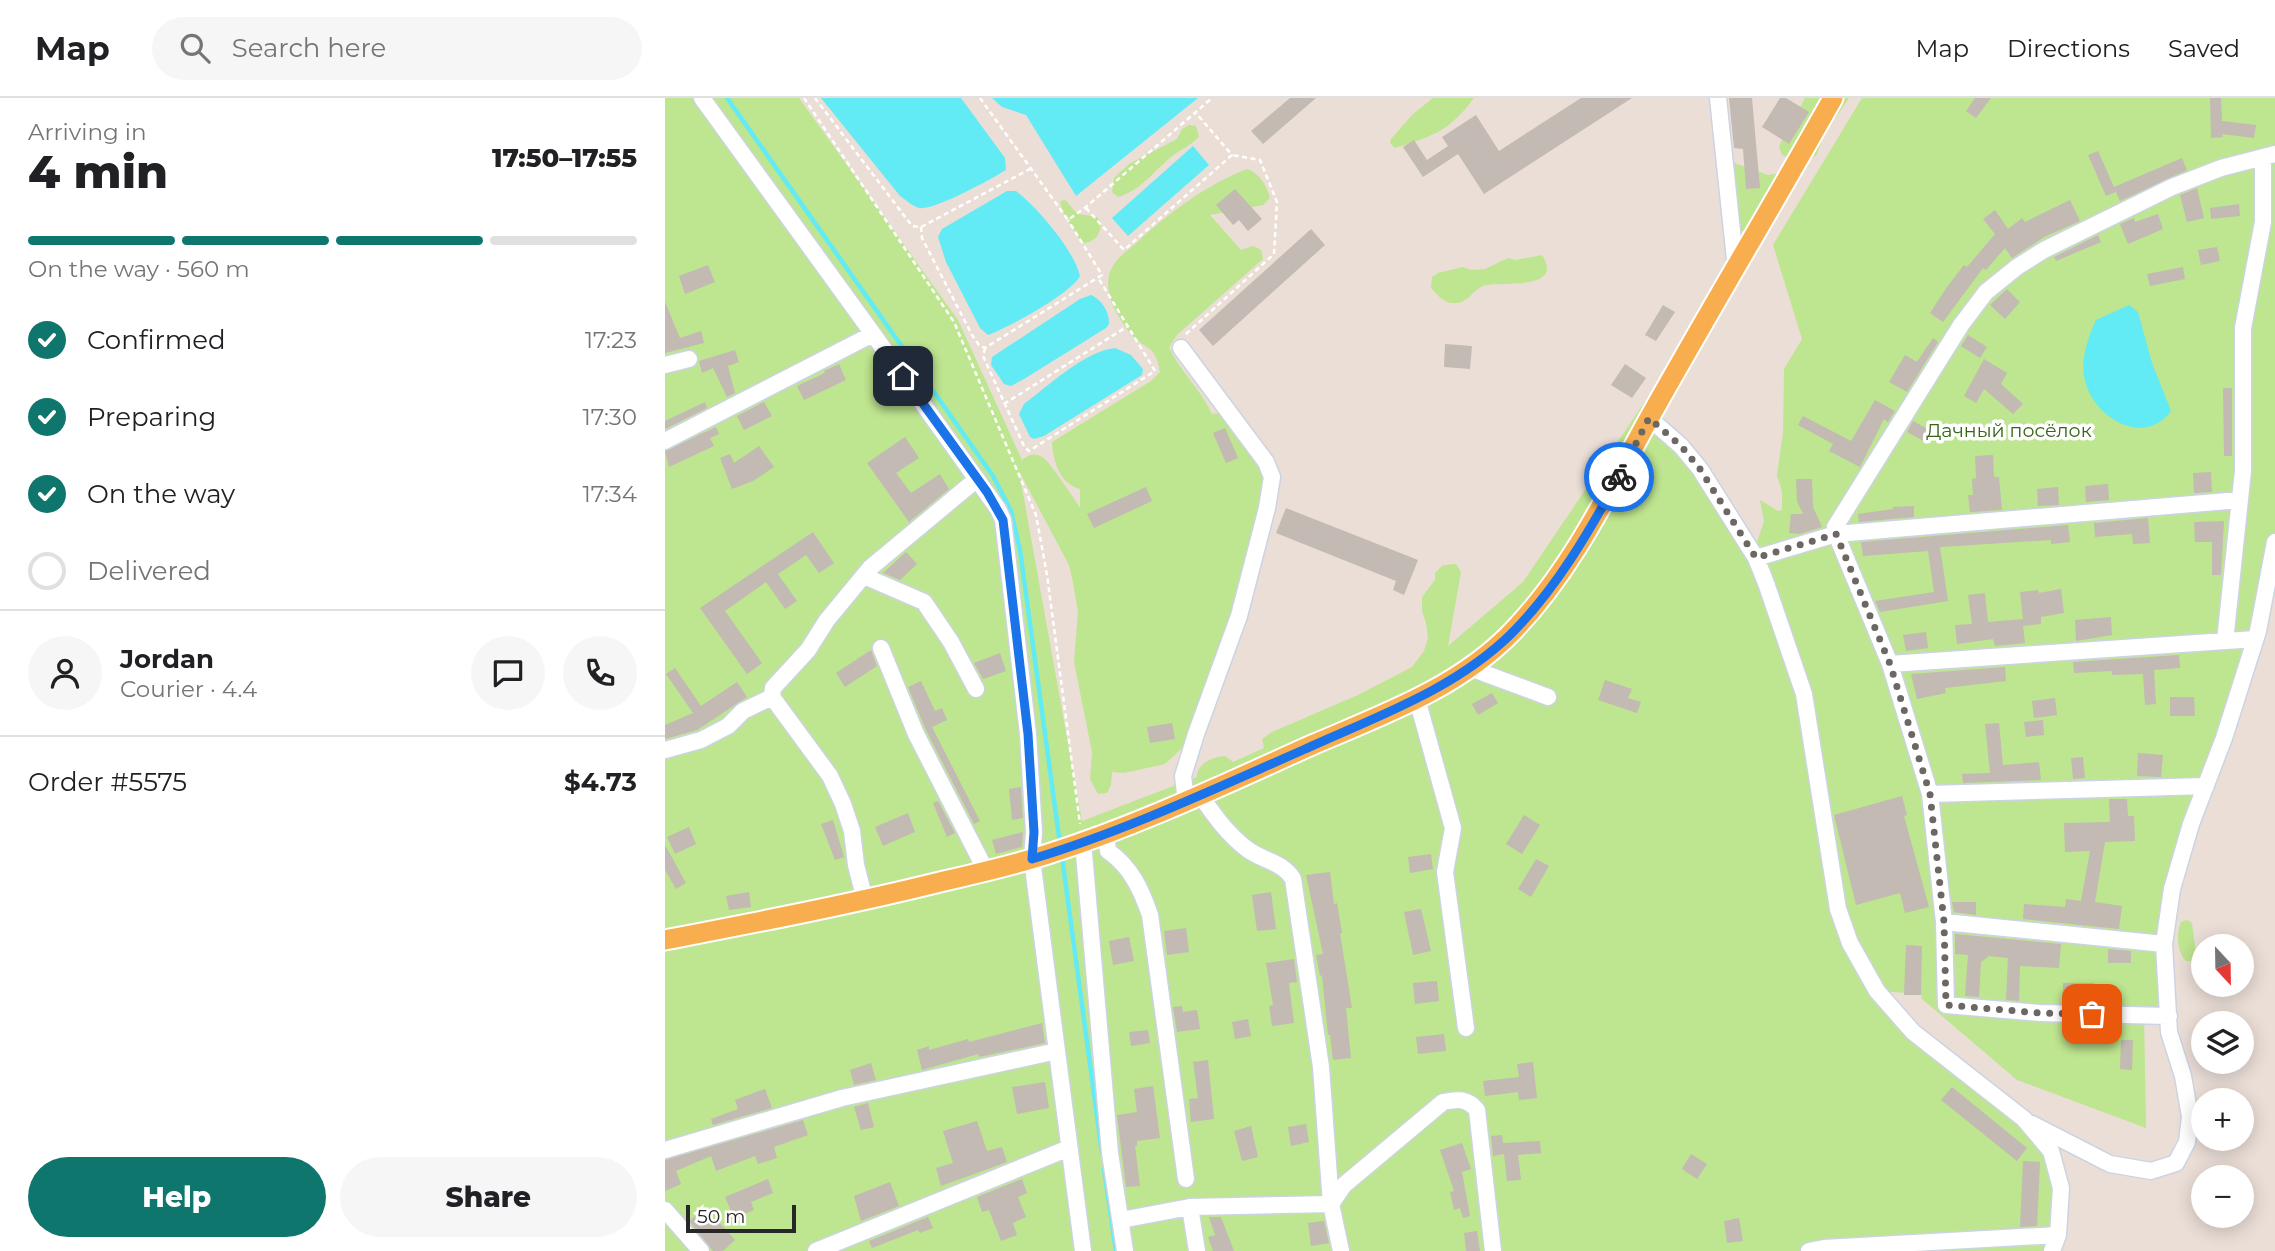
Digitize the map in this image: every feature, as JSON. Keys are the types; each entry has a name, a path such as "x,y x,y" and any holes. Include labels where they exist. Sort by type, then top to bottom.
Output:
{"main road":[{"path":"665,940 865,901 1040,857 1106,834 1193,798 1417,699 1470,668 1510,635 1552,587 1607,498 1649,418 1833,98"}],"street":[{"path":"702,98 998,509 1004,532 1028,734 1034,832 1040,857 1057,1051 1083,1251"},
{"path":"1718,98 1736,269"},
{"path":"2168,1016 2040,1013 1946,1005 1944,922 1930,794 1890,664 1835,527 1961,325 1986,292 2044,250 2172,187 2221,168 2269,156 2263,222 2242,328 2243,471 2225,641"},
{"path":"665,441 873,334"},
{"path":"1181,348 1266,462 1272,477 1267,508 1239,616 1183,776 1193,798 1223,828 1249,851 1289,871 1293,879 1321,1067 1331,1204 1341,1251"},
{"path":"665,365 689,359"},
{"path":"1649,418 1681,446 1729,513 1756,558 1804,694 1838,909 1850,943 1877,991 1913,1032 2024,1119 2110,1164 2151,1171 2176,1163 2187,1142 2190,1117 2183,1076 2169,1032 2168,1016 2164,944 2172,889 2191,824 2224,738 2255,639 2275,542"},
{"path":"865,901 856,865 852,831 843,804 830,776 772,698 773,688 808,650 827,620 864,576 977,479"},
{"path":"1756,558 1836,534 2240,500"},
{"path":"864,576 924,602 957,651 976,689"},
{"path":"1890,664 2255,639"},
{"path":"881,648 916,734 986,871"},
{"path":"1470,668 1548,697"},
{"path":"665,750 701,740 728,726 743,710 772,698"},
{"path":"1417,699 1453,828 1445,872 1466,1028"},
{"path":"1930,794 2206,786"},
{"path":"1106,834 1108,851 1121,860 1135,879 1150,915 1187,1179"},
{"path":"1078,844 1110,1153 1125,1251"},
{"path":"1944,922 2164,944"},
{"path":"665,1150 842,1098 1057,1051"},
{"path":"1331,1204 1344,1185 1443,1102 1461,1099 1472,1104 1477,1110 1493,1251"},
{"path":"1819,1250 2054,1246 2061,1188 2051,1151 2024,1119"},
{"path":"816,1251 1069,1148"},
{"path":"1121,1220 1190,1207 1331,1204"},
{"path":"1190,1207 1197,1251"},
{"path":"665,1210 701,1251"}],"path":[{"path":"804,98 954,322 1036,515 1047,575 1078,844"},
{"path":"815,98 912,226 922,227 1030,169"},
{"path":"980,98 1067,220 1102,275 985,348 983,356 1024,446 1029,451 1155,371 1099,279"},
{"path":"1067,220 1086,207 1212,98"},
{"path":"1181,348 1186,335 1274,254 1277,202 1259,159 1232,155 1196,113"},
{"path":"1086,207 1123,250 1232,155"},
{"path":"922,227 922,238 972,335 979,345 985,348"},
{"path":"1004,404 1128,326"}],"green space":[{"name":"Дачный посёлок","path":"665,98 799,98 958,320 1022,460 1033,454 1042,457 1050,464 1080,508 1080,489 1067,482 1059,471 1052,442 1151,381 1160,372 1153,352 1129,332 1114,308 1108,285 1112,268 1121,256 1161,222 1216,184 1247,169 1256,174 1264,184 1270,198 1263,205 1210,215 1241,250 1253,246 1261,250 1263,259 1178,334 1169,347 1212,414 1225,412 1270,478 1245,595 1192,739 1165,764 1124,773 1112,772 1107,793 1098,794 1090,779 1092,752 1074,662 1078,612 1069,565 1019,471 1082,821 1197,777 1203,764 1211,759 1225,756 1233,762 1264,748 1262,739 1272,732 1358,695 1412,667 1424,651 1428,638 1422,597 1435,580 1435,573 1443,565 1456,564 1461,572 1448,646 1523,582 1652,391 1649,419 1755,548 1764,521 1760,500 1778,511 1782,510 1782,491 1777,476 1783,432 1784,369 1802,339 1773,245 1862,98 2275,98 2275,542 2258,631 2172,889 2168,1012 2144,1011 2146,1128 2017,1080 1922,999 1921,994 1878,991 2051,1151 2061,1188 2052,1251 665,1251"},
{"path":"1433,98 1474,98 1457,118 1440,131 1395,148 1390,143 1391,139 1412,115"},
{"path":"1805,98 1849,98 1825,133 1816,156 1791,158 1782,155 1779,146"},
{"path":"1189,125 1196,126 1199,137 1196,140 1171,157 1133,190 1118,197 1112,192 1114,178 1129,164 1177,139 1182,129"},
{"path":"1726,160 1768,175 1787,172 1790,175 1785,202 1756,233 1733,230"},
{"path":"1065,200 1078,213 1097,217 1101,222 1095,239 1084,243 1080,240 1062,210 1060,201"},
{"path":"1542,255 1547,266 1545,274 1529,282 1486,285 1458,303 1444,300 1431,288 1432,277 1438,273 1463,267 1471,270 1485,269 1508,258 1516,260"},
{"path":"2187,920 2192,923 2191,961 2186,961 2183,957 2178,943 2181,922"}],"water":[{"path":"821,98 961,98 1005,158 1006,170 937,205 916,207 900,196"},
{"path":"992,98 1198,98 1076,196 1026,115 1002,107"},
{"path":"1193,146 1209,165 1128,236 1112,218"},
{"path":"1007,191 1016,191 1044,218 1063,242 1080,276 1052,301 988,335 980,328 946,262 938,237 942,229"},
{"path":"1091,295 1104,306 1109,319 1106,328 1024,379 1011,386 1004,384 991,365 992,357 1080,299"},
{"path":"2129,305 2138,312 2152,363 2171,411 2160,422 2148,427 2135,428 2110,417 2091,397 2084,376 2085,352 2096,320"},
{"path":"1115,348 1131,355 1143,369 1142,375 1044,436 1034,439 1030,437 1019,414 1024,404 1079,362 1091,355"}],"building":[{"path":"1290,98 1316,98 1263,144 1251,131"},
{"path":"1581,98 1632,98 1484,194 1458,154 1423,177 1403,147 1414,140 1427,160 1448,146 1442,137 1476,115 1499,151"},
{"path":"1729,98 1752,98 1760,188 1746,189 1743,149 1734,148"},
{"path":"1780,98 1786,98 1809,112 1789,144 1762,127"},
{"path":"1975,98 1991,98 1976,118 1966,111"},
{"path":"2210,98 2221,98 2222,121 2256,125 2254,138 2222,134 2223,137 2211,138"},
{"path":"2098,151 2114,187 2182,158 2187,170 2120,201 2116,192 2106,196 2088,155"},
{"path":"2197,188 2204,218 2187,222 2180,195"},
{"path":"1235,189 1262,219 1248,231 1239,220 1233,225 1216,205"},
{"path":"2070,200 2080,221 2044,237 2012,258 2005,248 1986,270 1983,268 1943,322 1930,313 1964,265 1967,267 1995,234 1983,219 1995,210 2008,229 2022,218 2025,222"},
{"path":"2239,204 2240,216 2211,219 2210,208"},
{"path":"2158,214 2163,229 2128,244 2120,224 2134,218 2135,222"},
{"path":"1311,229 1325,245 1213,346 1199,330"},
{"path":"2098,235 2101,242 2056,261 2054,257"},
{"path":"2217,247 2220,261 2201,265 2198,250"},
{"path":"708,265 715,282 685,294 679,276"},
{"path":"2183,267 2185,279 2150,286 2147,274"},
{"path":"2007,289 2020,302 2005,319 1990,305"},
{"path":"665,302 680,338 701,331 704,343 665,353"},
{"path":"1663,305 1675,312 1656,341 1645,335"},
{"path":"1968,335 1987,347 1980,358 1961,346"},
{"path":"1933,338 1938,342 1907,392 1889,382 1905,355 1917,362"},
{"path":"1445,344 1472,346 1470,369 1444,367"},
{"path":"735,350 739,362 728,366 735,393 727,397 713,368 702,373 699,361"},
{"path":"1984,359 2007,373 2001,384 2023,404 2013,414 1984,389 1976,403 1964,396"},
{"path":"839,364 846,380 804,400 797,386"},
{"path":"1625,364 1646,378 1632,398 1611,385"},
{"path":"2223,388 2232,388 2232,456 2224,456"},
{"path":"1875,400 1895,411 1888,422 1884,419 1860,467 1829,451 1833,444 1798,425 1803,416 1851,441"},
{"path":"705,402 707,408 665,429 665,421"},
{"path":"764,402 772,416 744,430 737,416"},
{"path":"1913,421 1935,433 1929,444 1907,432"},
{"path":"716,427 719,434 710,438 714,446 669,467 665,451"},
{"path":"1225,428 1238,458 1226,463 1213,433"},
{"path":"905,437 919,458 896,473 911,493 940,474 949,489 909,522 867,463"},
{"path":"759,446 774,467 753,481 732,489 720,458 730,454 734,463"},
{"path":"1993,455 1994,477 1999,477 2002,510 1970,512 1968,495 1973,495 1972,479 1976,478 1975,456"},
{"path":"2211,472 2212,492 2194,493 2193,473"},
{"path":"1796,479 1812,479 1813,507 1822,527 1800,534 1789,533 1791,514 1803,514 1797,501"},
{"path":"2108,484 2109,500 2086,502 2085,486"},
{"path":"1146,487 1152,501 1094,528 1087,514"},
{"path":"2058,487 2059,505 2038,506 2037,489"},
{"path":"1914,506 1914,517 1859,522 1858,514"},
{"path":"1286,508 1418,560 1404,595 1393,590 1396,581 1276,533"},
{"path":"2148,518 2150,543 2133,544 2132,534 2095,537 2094,523"},
{"path":"2224,521 2221,575 2212,575 2212,542 2195,542 2194,522"},
{"path":"2068,525 2070,542 2051,544 2051,540 1940,547 1948,601 1880,612 1875,601 1934,592 1928,551 1863,556 1861,542"},
{"path":"813,532 834,563 819,573 806,555 778,574 797,601 785,609 766,582 725,611 762,663 747,674 700,608"},
{"path":"906,552 917,564 900,580 883,573"},
{"path":"2061,589 2064,613 2041,617 2041,624 2023,626 2025,643 1995,646 1993,639 1957,644 1955,625 1972,624 1968,595 1985,593 1988,622 2023,619 2020,592 2038,590 2039,593"},
{"path":"2111,617 2112,635 2076,641 2075,620"},
{"path":"1926,632 1928,648 1906,651 1903,635"},
{"path":"871,650 877,666 845,687 836,673"},
{"path":"1000,653 1006,671 983,679 974,663"},
{"path":"2179,655 2180,668 2154,670 2156,704 2145,705 2143,674 2112,675 2112,671 2074,673 2073,662"},
{"path":"2005,667 2006,681 1945,688 1946,693 1917,699 1911,674"},
{"path":"675,668 701,706 737,682 747,697 697,730 665,739 665,725 693,713 666,674"},
{"path":"1605,680 1632,689 1628,698 1641,702 1637,713 1598,700"},
{"path":"921,681 935,711 942,708 947,720 932,727 980,821 974,824 926,730 908,687"},
{"path":"1492,693 1498,703 1478,715 1472,704"},
{"path":"2170,697 2194,697 2195,716 2170,716"},
{"path":"2055,698 2057,715 2034,718 2032,701"},
{"path":"2043,720 2044,735 2026,737 2024,722"},
{"path":"1172,723 1175,739 1150,743 1147,727"},
{"path":"1999,723 2003,765 2039,762 2041,780 1963,783 1962,774 1990,773 1985,724"},
{"path":"2138,753 2163,755 2161,777 2137,776"},
{"path":"2083,757 2085,778 2073,779 2071,758"},
{"path":"1021,787 1023,818 1012,820 1009,789"},
{"path":"1902,796 1907,815 1904,816 1929,907 1905,913 1900,893 1856,905 1834,815"},
{"path":"2109,799 2127,799 2128,816 2134,816 2135,841 2105,842 2095,902 2122,906 2119,929 2023,919 2024,904 2065,907 2066,899 2081,901 2090,851 2065,852 2064,823 2110,822"},
{"path":"938,801 955,833 947,837 933,803"},
{"path":"908,813 915,832 883,846 875,827"},
{"path":"1524,815 1540,825 1522,854 1506,844"},
{"path":"833,820 844,857 835,860 821,824"},
{"path":"689,827 696,844 675,854 667,837"},
{"path":"1023,832 1022,847 996,854 992,840"},
{"path":"665,845 686,883 676,889 665,870"},
{"path":"1431,854 1433,869 1410,873 1408,857"},
{"path":"1536,859 1549,866 1531,897 1518,889"},
{"path":"1330,872 1334,904 1337,903 1342,933 1352,1008 1346,1008 1351,1058 1333,1060 1322,975 1320,976 1316,955 1323,954 1306,875"},
{"path":"749,892 751,907 729,910 726,896"},
{"path":"1271,892 1276,929 1257,931 1252,895"},
{"path":"1952,902 1976,902 1976,915 1954,912"},
{"path":"1421,909 1431,951 1413,955 1404,912"},
{"path":"1186,928 1189,952 1167,955 1164,931"},
{"path":"1955,934 2061,944 2059,968 2020,966 2019,1001 2006,1000 2008,958 1989,956 1981,962 1979,997 1965,996 1968,955 1955,954"},
{"path":"1129,937 1134,961 1113,965 1109,941"},
{"path":"1906,945 1922,946 1921,995 1904,995"},
{"path":"2108,949 2131,951 2131,963 2108,963"},
{"path":"1294,959 1297,982 1289,983 1294,1023 1272,1026 1269,1006 1273,1005 1266,963"},
{"path":"1437,981 1439,1001 1415,1004 1413,983"},
{"path":"2063,983 2094,983 2094,1001 2063,1001"},
{"path":"1182,1006 1183,1012 1197,1010 1200,1029 1177,1032 1173,1007"},
{"path":"1248,1019 1251,1036 1235,1039 1232,1022"},
{"path":"1042,1023 1045,1043 979,1057 978,1054 922,1070 917,1050 929,1046 929,1050 968,1039 969,1042"},
{"path":"2095,1025 2114,1025 2113,1040 2094,1039"},
{"path":"1148,1030 1150,1043 1131,1046 1129,1032"},
{"path":"1444,1034 1446,1051 1418,1054 1416,1037"},
{"path":"2121,1040 2133,1040 2132,1070 2120,1069"},
{"path":"1208,1060 1214,1119 1191,1122 1189,1099 1198,1098 1193,1062"},
{"path":"1533,1062 1537,1098 1519,1100 1518,1092 1485,1096 1483,1081 1519,1077 1517,1064"},
{"path":"871,1063 876,1080 854,1085 850,1070"},
{"path":"1045,1082 1049,1108 1017,1114 1012,1087"},
{"path":"1153,1086 1160,1138 1137,1141 1135,1146 1140,1186 1126,1187 1117,1115 1137,1112 1134,1089"},
{"path":"1952,1087 2027,1148 2017,1161 1941,1100"},
{"path":"765,1089 772,1108 713,1125 711,1119 738,1109 735,1100"},
{"path":"868,1103 874,1127 861,1130 854,1107"},
{"path":"803,1120 808,1135 774,1147 777,1158 758,1164 755,1156 716,1171 711,1156 676,1171 681,1184 665,1191 665,1160"},
{"path":"977,1121 987,1151 1002,1147 1007,1162 941,1186 936,1168 953,1163 943,1131"},
{"path":"1306,1124 1309,1142 1291,1146 1288,1127"},
{"path":"1251,1126 1258,1157 1242,1161 1234,1131"},
{"path":"1502,1135 1503,1143 1540,1141 1541,1153 1518,1155 1521,1180 1507,1181 1504,1154 1493,1156 1491,1136"},
{"path":"1462,1143 1471,1169 1462,1172 1470,1216 1463,1218 1460,1208 1454,1210 1450,1192 1454,1191 1440,1150"},
{"path":"1691,1154 1707,1164 1697,1179 1682,1169"},
{"path":"2023,1161 2040,1162 2037,1226 2020,1227"},
{"path":"768,1179 773,1193 751,1202 754,1210 734,1218 725,1197"},
{"path":"1022,1179 1027,1193 1018,1197 1026,1217 1013,1223 1017,1235 1001,1241 989,1210 982,1212 977,1197"},
{"path":"890,1182 899,1206 861,1221 854,1196"},
{"path":"699,1213 707,1224 717,1220 735,1240 723,1251 713,1251 689,1221"},
{"path":"928,1217 933,1228 920,1233 918,1230 872,1248 869,1241"},
{"path":"1209,1217 1221,1217 1234,1251 1213,1251 1208,1237 1215,1235"},
{"path":"1739,1218 1743,1241 1727,1243 1724,1221"},
{"path":"1324,1221 1329,1243 1311,1246 1308,1223"},
{"path":"1477,1231 1480,1251 1466,1251 1464,1233"}],"waterway":[{"path":"727,98 993,476 1011,511 1020,550 1060,844"},
{"path":"1062,857 1102,1153"},
{"path":"1104,1169 1116,1251"}],"way so far":[{"path":"1619,477 1649,418 1681,446 1700,469 1756,558 1836,534 1890,664 1930,794 1944,922 1946,1005 2040,1013 2092,1014"}],"route":[{"path":"903,376 987,492 1003,520 1028,734 1034,832 1032,859 1106,834 1200,795 1417,699 1470,668 1510,635 1552,587 1619,477"}]}
